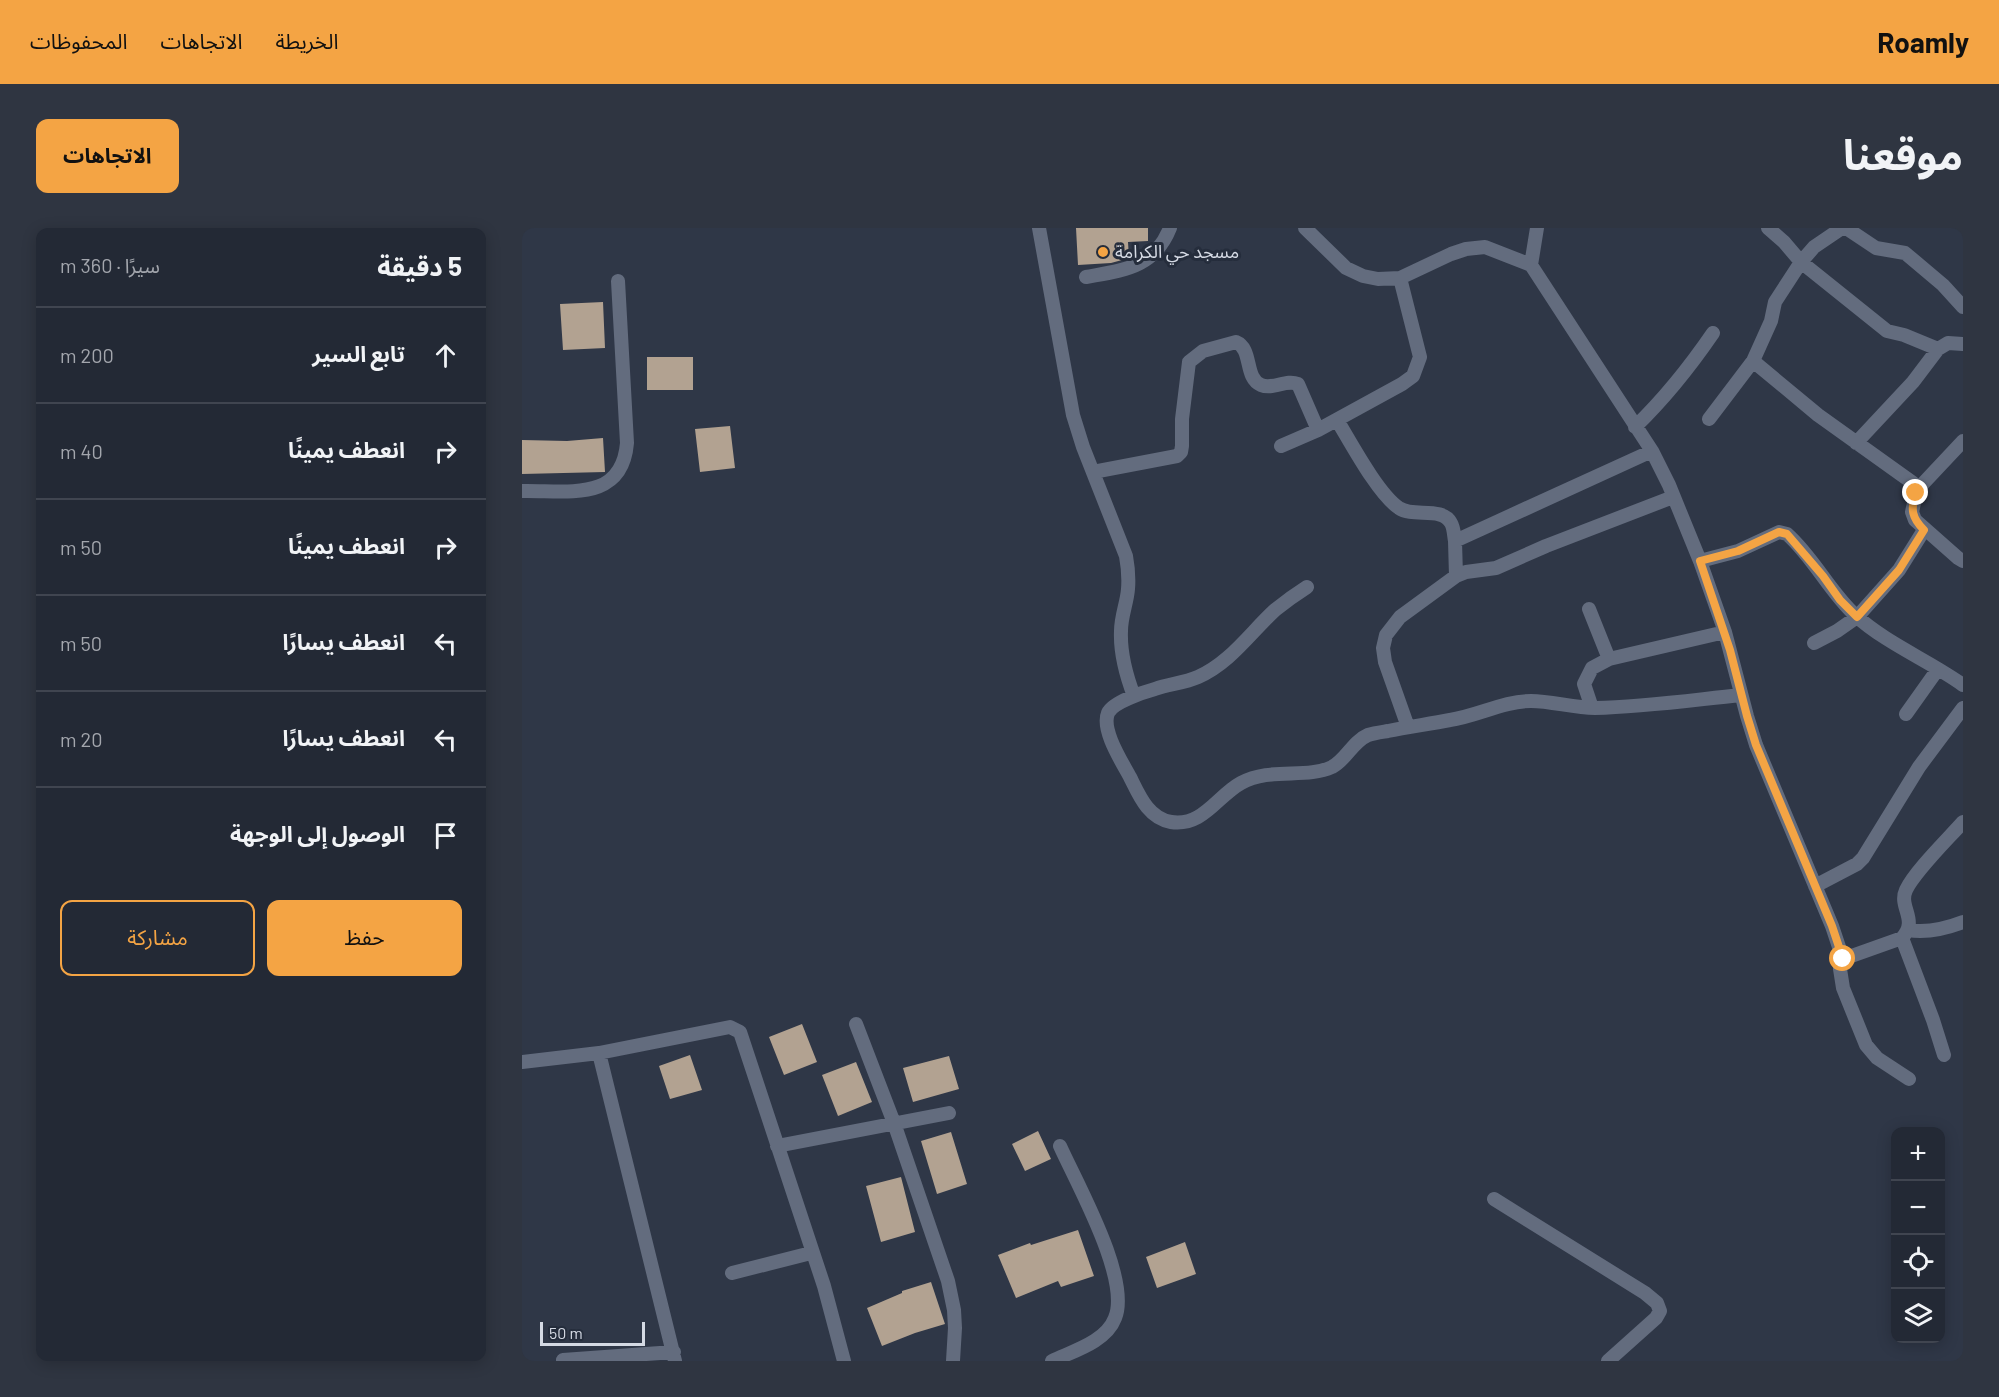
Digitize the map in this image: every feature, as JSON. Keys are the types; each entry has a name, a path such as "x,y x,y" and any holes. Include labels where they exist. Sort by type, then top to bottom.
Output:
{"street":[{"path":"1039,228 1073,415 1126,556 1129,573 1121,630 1122,653 1126,675 1134,696"},
{"path":"1086,277 1138,266 1149,260 1160,248 1170,228"},
{"path":"1305,228 1346,268 1363,276 1378,279 1400,278 1466,249 1485,248 1531,265 1652,451 1700,561 1725,632 1756,745 1843,959 1840,969 1843,988 1866,1045 1877,1058 1909,1079"},
{"path":"1531,265 1537,228"},
{"path":"1768,228 1784,242 1800,262 1887,331 1938,348"},
{"path":"1709,419 1753,361 1771,321 1775,302 1800,262 1814,247 1844,228 1876,248 1905,253 1943,285 1963,307"},
{"path":"1281,446 1337,420 1413,376 1420,357 1400,278"},
{"path":"522,491 592,489 609,482 621,470 627,443 618,280"},
{"path":"1635,427 1663,400 1713,333"},
{"path":"1093,472 1177,456 1182,446 1182,419 1189,362 1203,351 1236,342 1244,348 1254,380 1259,385 1271,386 1293,382 1298,384 1318,430"},
{"path":"1856,443 1913,382 1938,348 1948,343 1963,344"},
{"path":"1753,361 1856,443 1913,483 1917,490"},
{"path":"1337,420 1375,480 1397,507 1404,512 1443,516 1452,524 1456,576"},
{"path":"1963,441 1917,490 1912,512 1915,520 1924,530 1963,561"},
{"path":"1455,541 1652,451"},
{"path":"1408,727 1385,662 1383,648 1386,635 1400,617 1456,576 1497,568 1546,546 1673,497"},
{"path":"1814,643 1857,617 1899,570 1924,530"},
{"path":"1700,561 1738,551 1779,532 1787,534 1840,600 1857,617 1899,647 1963,685"},
{"path":"1307,587 1274,611 1243,644 1216,666 1198,677 1134,696 1113,707 1108,713 1107,722 1111,740 1142,802 1157,817 1171,822 1189,822 1207,811 1229,790 1253,777 1287,772 1318,771 1332,767 1343,759 1356,743 1368,735 1451,720 1514,703 1530,701 1592,708 1741,695"},
{"path":"1589,609 1609,659"},
{"path":"1592,708 1584,684 1592,668 1609,659 1725,632"},
{"path":"1906,714 1938,669"},
{"path":"1815,886 1857,864 1863,858 1919,767 1963,708"},
{"path":"1944,1055 1905,934 1909,916 1905,899 1906,889 1963,822"},
{"path":"1843,959 1905,934 1926,932 1963,922"},
{"path":"856,1024 894,1123 952,1296 955,1328 953,1361"},
{"path":"522,1062 599,1053 730,1027 736,1029 742,1038 832,1315 844,1361"},
{"path":"563,1360 674,1357 599,1053"},
{"path":"777,1146 949,1113"},
{"path":"1052,1361 1096,1340 1106,1332 1115,1318 1118,1299 1111,1258 1060,1146"},
{"path":"1494,1199 1645,1293 1657,1303 1660,1311 1656,1318 1608,1361"},
{"path":"732,1272 811,1253"}],"building":[{"name":"مسجد حي الكرامة","path":"1076,228 1148,228 1148,241 1128,242 1129,258 1111,263 1078,265"},
{"path":"603,302 605,348 563,350 560,304"},
{"path":"647,357 693,357 693,390 647,390"},
{"path":"730,426 735,468 700,472 695,429"},
{"path":"603,438 605,472 522,474 522,440 567,441"},
{"path":"802,1024 817,1062 784,1075 769,1037"},
{"path":"690,1055 702,1090 670,1099 659,1066"},
{"path":"949,1056 959,1089 913,1102 903,1068"},
{"path":"856,1062 872,1102 838,1116 822,1075"},
{"path":"1038,1131 1051,1159 1025,1171 1012,1144"},
{"path":"951,1132 967,1184 937,1194 921,1141"},
{"path":"901,1177 915,1232 881,1242 866,1186"},
{"path":"1078,1230 1094,1276 1061,1287 1058,1281 1016,1298 998,1255 1030,1243 1031,1245"},
{"path":"1185,1242 1196,1274 1157,1288 1146,1257"},
{"path":"931,1282 945,1324 882,1346 867,1308 902,1291"}],"place":[{"name":"مسجد حي الكرامة","path":"1103,252"}],"route":[{"path":"1843,959 1832,926 1756,745 1730,650 1700,561 1738,551 1779,532 1787,534 1823,576 1831,590 1857,617 1899,570 1924,530 1915,520 1912,512 1916,493"}]}
